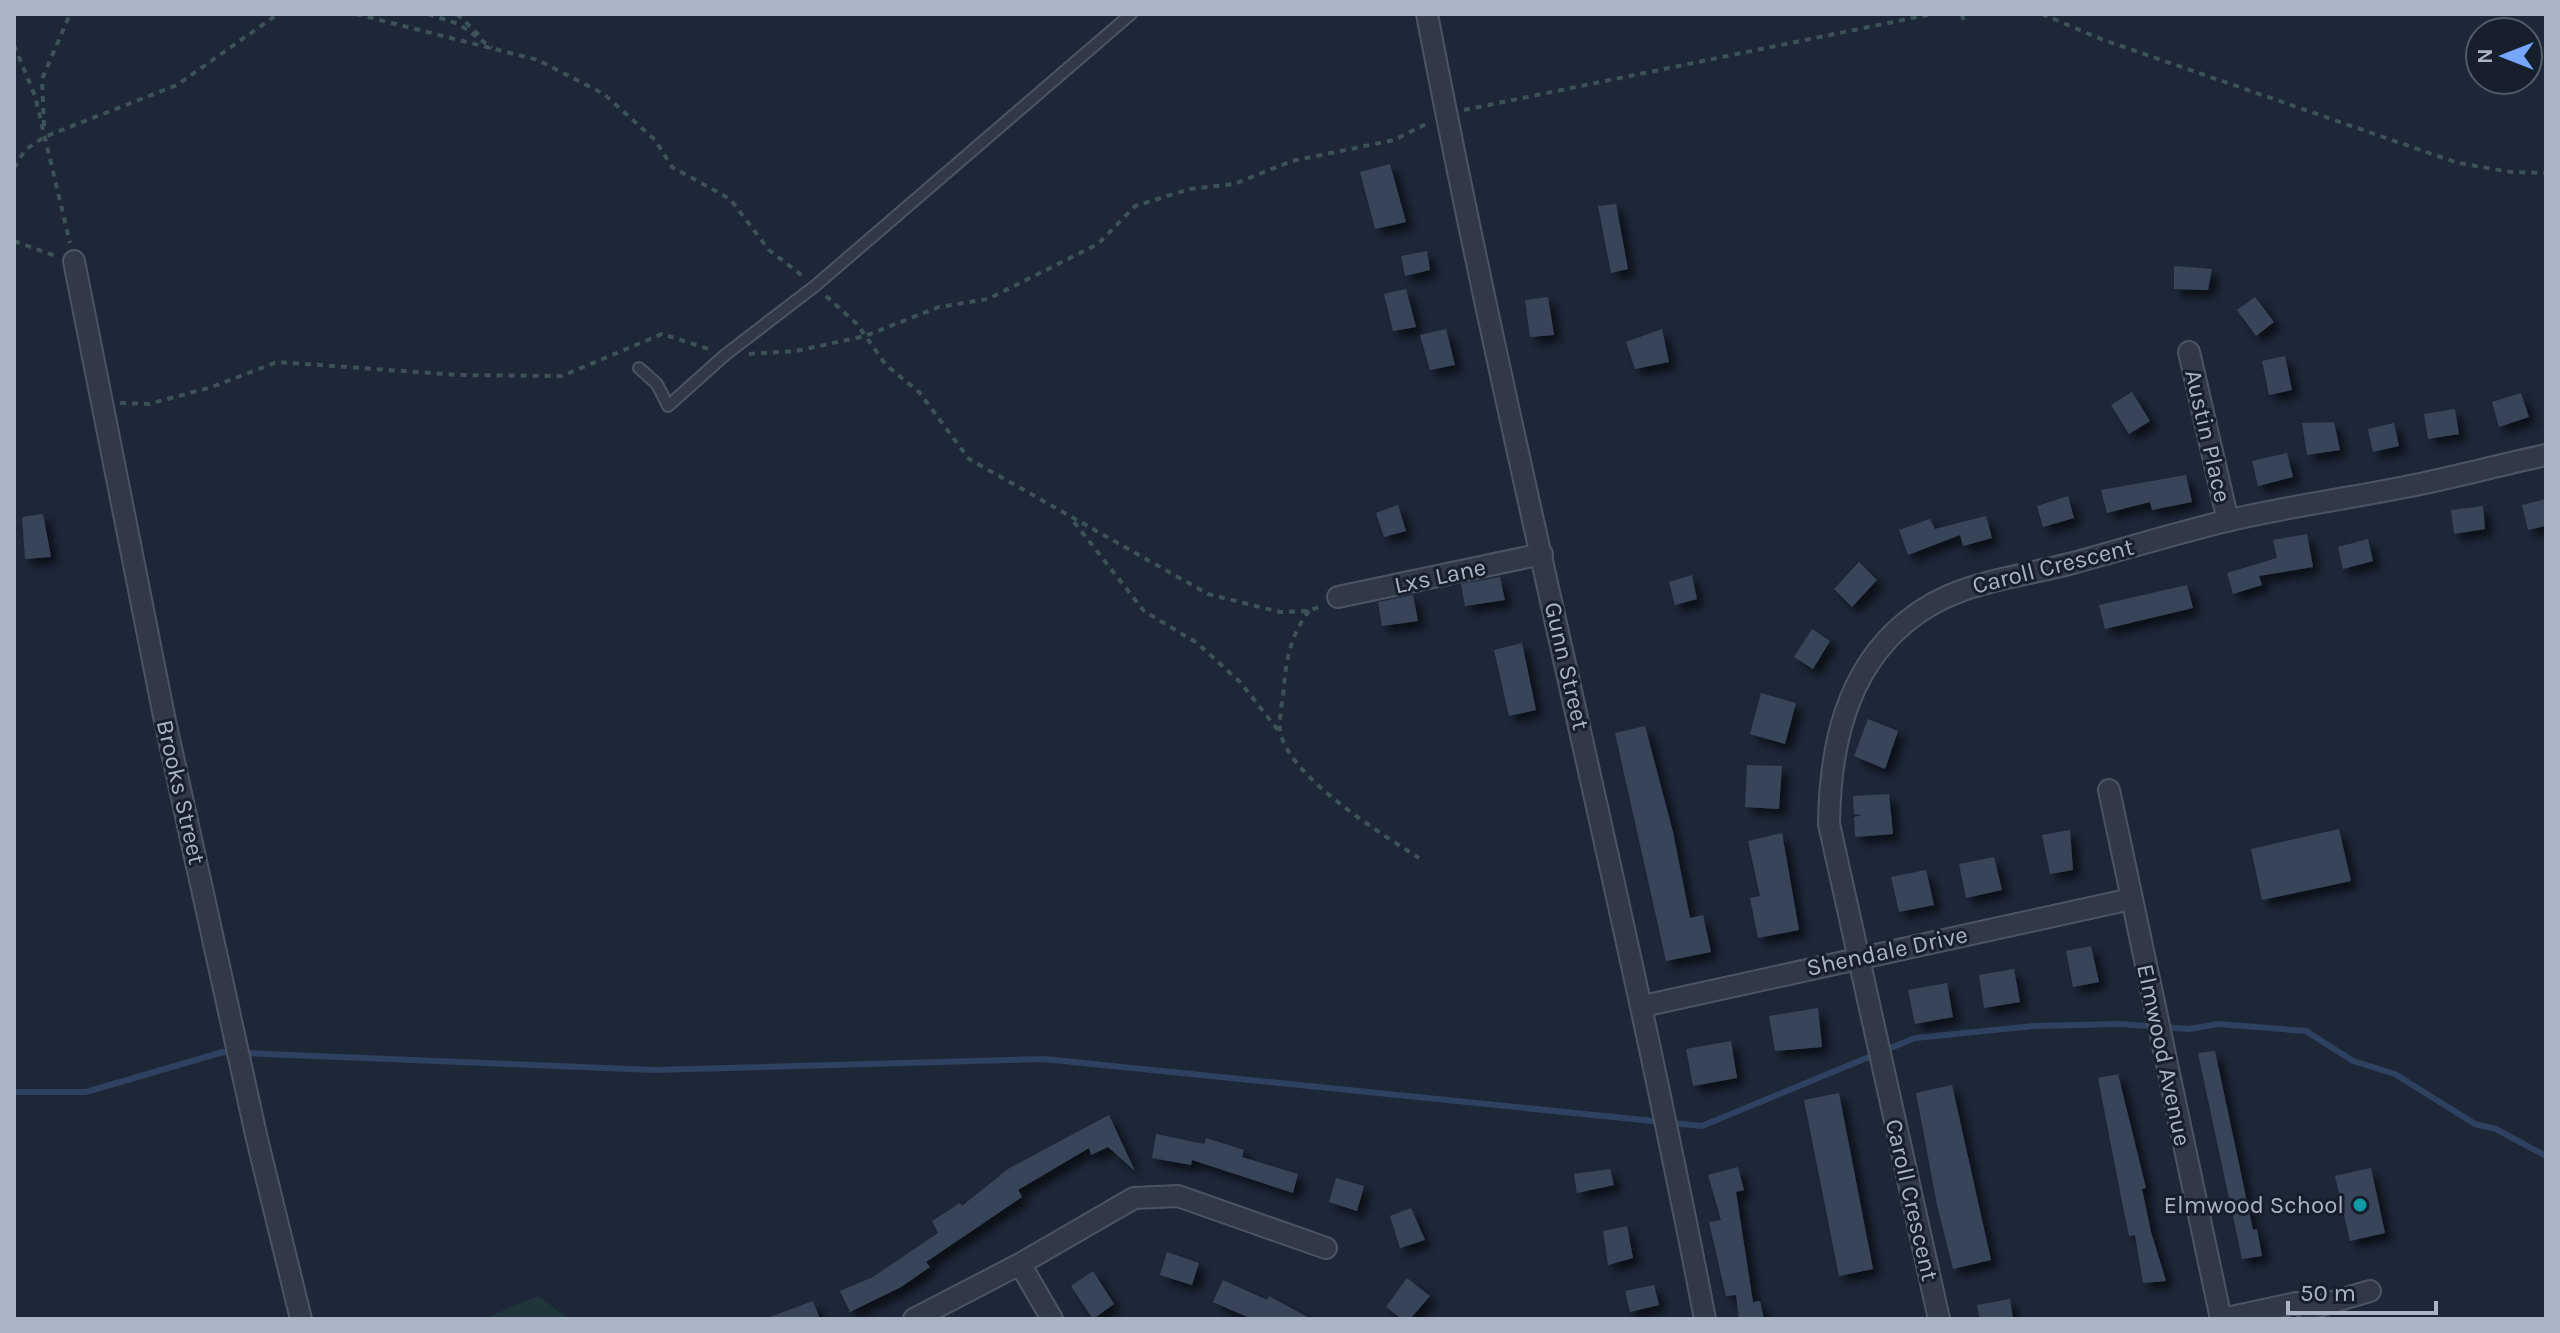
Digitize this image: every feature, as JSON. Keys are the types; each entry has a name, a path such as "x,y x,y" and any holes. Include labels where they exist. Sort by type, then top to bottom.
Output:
{"street":[{"name":"Gunn Street","path":"1427,14 1542,554 1643,1006 1705,1319"},
{"name":"Brooks Street","path":"74,261 164,716 257,1139 301,1319"},
{"name":"Austin Place","path":"2189,352 2228,521"},
{"name":"Caroll Crescent","path":"1939,1319 1832,844 1830,780 1843,715 1867,665 1885,642 1930,604 1980,582 2051,568 2228,521 2546,455"},
{"name":"Lxs Lane","path":"1338,597 1542,554"},
{"name":"Elmwood Avenue","path":"2109,790 2222,1319"},
{"name":"Shendale Drive","path":"1643,1006 2131,899"},
{"path":"914,1319 1020,1264 1110,1209 1134,1198 1178,1196 1326,1248"},
{"path":"1020,1264 1052,1319"},
{"path":"2222,1319 2296,1303 2313,1314 2370,1291"}],"lane":[{"path":"639,368 657,384 668,406 725,355 815,286 1131,14"}],"path":[{"path":"44,137 42,79 70,14"},
{"path":"14,168 25,150 44,137 177,85 278,14"},
{"path":"356,14 538,60 604,94 655,140 672,167 730,199 769,250 815,286 865,336 886,365 919,392 969,459 1072,520 1208,594 1280,612 1309,611 1338,597"},
{"path":"428,14 459,24 494,50"},
{"path":"457,14 494,50"},
{"path":"103,408 121,402 149,404 212,387 277,362 459,375 562,376 662,334 725,355 796,351 865,336 939,307 988,299 1098,244 1135,206 1190,189 1234,184 1292,161 1394,140 1446,113 1932,14"},
{"path":"1962,14 1964,23"},
{"path":"2042,14 2101,39 2458,163 2511,172 2546,173"},
{"path":"14,45 35,96 74,261"},
{"path":"14,241 74,261"},
{"path":"1072,520 1144,611 1197,643 1240,682 1280,732 1304,774 1358,819 1419,858"},
{"path":"1280,732 1285,672 1295,630 1309,611"}],"green space":[{"path":"538,1296 569,1319 483,1319"}],"building":[{"path":"1390,164 1406,222 1375,229 1360,172"},
{"path":"1616,204 1628,269 1611,273 1598,206"},
{"path":"1427,251 1430,270 1405,276 1401,256"},
{"path":"2174,266 2212,269 2208,290 2174,289"},
{"path":"1406,289 1416,327 1393,331 1384,294"},
{"path":"1548,297 1554,335 1530,337 1525,300"},
{"path":"2255,297 2274,322 2256,336 2237,310"},
{"path":"1446,329 1455,365 1430,370 1420,335"},
{"path":"1662,329 1669,362 1635,369 1626,342"},
{"path":"2285,356 2292,390 2269,395 2262,361"},
{"path":"2132,392 2150,421 2129,434 2111,405"},
{"path":"2521,393 2529,417 2499,427 2492,402"},
{"path":"2455,409 2459,434 2428,439 2424,414"},
{"path":"2334,422 2340,450 2307,455 2302,423"},
{"path":"2394,423 2399,446 2373,452 2368,429"},
{"path":"2287,453 2293,477 2258,486 2252,461"},
{"path":"2186,475 2192,502 2152,510 2150,502 2107,513 2101,490"},
{"path":"2068,496 2074,518 2043,527 2037,506"},
{"path":"2546,499 2546,526 2528,530 2522,505"},
{"path":"1398,505 1406,531 1384,537 1376,513"},
{"path":"2483,506 2485,529 2454,534 2451,510"},
{"path":"43,514 51,557 25,559 22,517"},
{"path":"1986,516 1992,538 1963,546 1960,535 1908,555 1899,530 1930,519 1935,529"},
{"path":"2307,534 2313,567 2259,576 2262,585 2233,594 2227,573 2277,558 2273,540"},
{"path":"2368,539 2373,561 2343,569 2338,547"},
{"path":"1859,562 1877,580 1852,607 1834,589"},
{"path":"1692,575 1697,599 1675,605 1669,582"},
{"path":"1500,577 1505,600 1465,606 1461,584"},
{"path":"2187,585 2193,608 2105,629 2099,605"},
{"path":"1413,595 1418,621 1382,626 1378,602"},
{"path":"1812,629 1830,641 1813,669 1794,657"},
{"path":"1522,643 1536,710 1509,716 1494,650"},
{"path":"1761,693 1796,703 1785,744 1750,734"},
{"path":"1868,719 1898,731 1885,769 1854,756"},
{"path":"1645,726 1673,832 1690,918 1703,915 1711,952 1666,961 1615,733"},
{"path":"1747,765 1782,766 1779,809 1745,807"},
{"path":"1889,794 1893,834 1855,837 1854,817 1863,815 1854,814 1853,796"},
{"path":"2339,829 2351,881 2262,900 2251,849"},
{"path":"2070,830 2073,870 2050,874 2042,835"},
{"path":"1782,833 1799,930 1758,938 1750,898 1760,896 1748,841"},
{"path":"1994,857 2002,890 1966,898 1959,864"},
{"path":"1926,870 1934,905 1899,912 1891,877"},
{"path":"2091,946 2099,982 2073,987 2066,951"},
{"path":"2014,969 2020,1002 1984,1008 1979,975"},
{"path":"1947,983 1953,1017 1915,1024 1908,990"},
{"path":"1818,1008 1822,1047 1775,1051 1769,1016"},
{"path":"1731,1041 1737,1078 1693,1086 1686,1049"},
{"path":"2215,1051 2253,1230 2257,1229 2262,1256 2242,1259 2198,1053"},
{"path":"2118,1074 2146,1188 2142,1189 2151,1232 2166,1281 2143,1283 2135,1235 2129,1236 2098,1078"},
{"path":"1952,1085 1991,1260 1953,1269 1937,1205 1916,1093"},
{"path":"1839,1093 1873,1269 1839,1276 1804,1100"},
{"path":"1109,1115 1135,1171 1108,1147 1091,1155 1089,1148 1018,1190 1022,1197 926,1262 930,1267 901,1287 850,1312 840,1291 873,1277 938,1233 932,1221 960,1203 962,1206 1008,1169"},
{"path":"1156,1134 1204,1144 1206,1138 1244,1150 1242,1157 1298,1174 1293,1193 1192,1160 1191,1165 1152,1158"},
{"path":"1738,1167 1744,1190 1736,1192 1753,1302 1760,1301 1764,1319 1739,1319 1736,1295 1726,1296 1709,1222 1721,1220 1708,1175"},
{"name":"Elmwood School","path":"2371,1168 2385,1233 2350,1241 2335,1176"},
{"path":"1610,1169 1614,1185 1577,1193 1574,1174"},
{"path":"1336,1178 1364,1186 1357,1211 1329,1202"},
{"path":"1411,1208 1425,1240 1400,1248 1390,1216"},
{"path":"1627,1226 1633,1258 1608,1265 1603,1231"},
{"path":"1167,1252 1199,1263 1192,1285 1160,1275"},
{"path":"1093,1271 1114,1304 1093,1319 1071,1286"},
{"path":"1407,1278 1430,1296 1410,1319 1402,1319 1386,1307"},
{"path":"1223,1280 1267,1300 1269,1296 1311,1319 1252,1319 1213,1302"},
{"path":"1654,1285 1659,1305 1630,1312 1625,1291"},
{"path":"2010,1299 2013,1319 1980,1319 1977,1305"},
{"path":"813,1301 820,1319 770,1319 770,1317"}],"waterway":[{"path":"244,1053 655,1070 1044,1059 1702,1126 1915,1038 2035,1026 2120,1024 2189,1029 2218,1024 2306,1031 2353,1061 2395,1074 2475,1124 2496,1129 2546,1156"},
{"path":"14,1092 86,1092 223,1052 233,1053"}],"place":[{"name":"Elmwood School","path":"2360,1205"}]}
